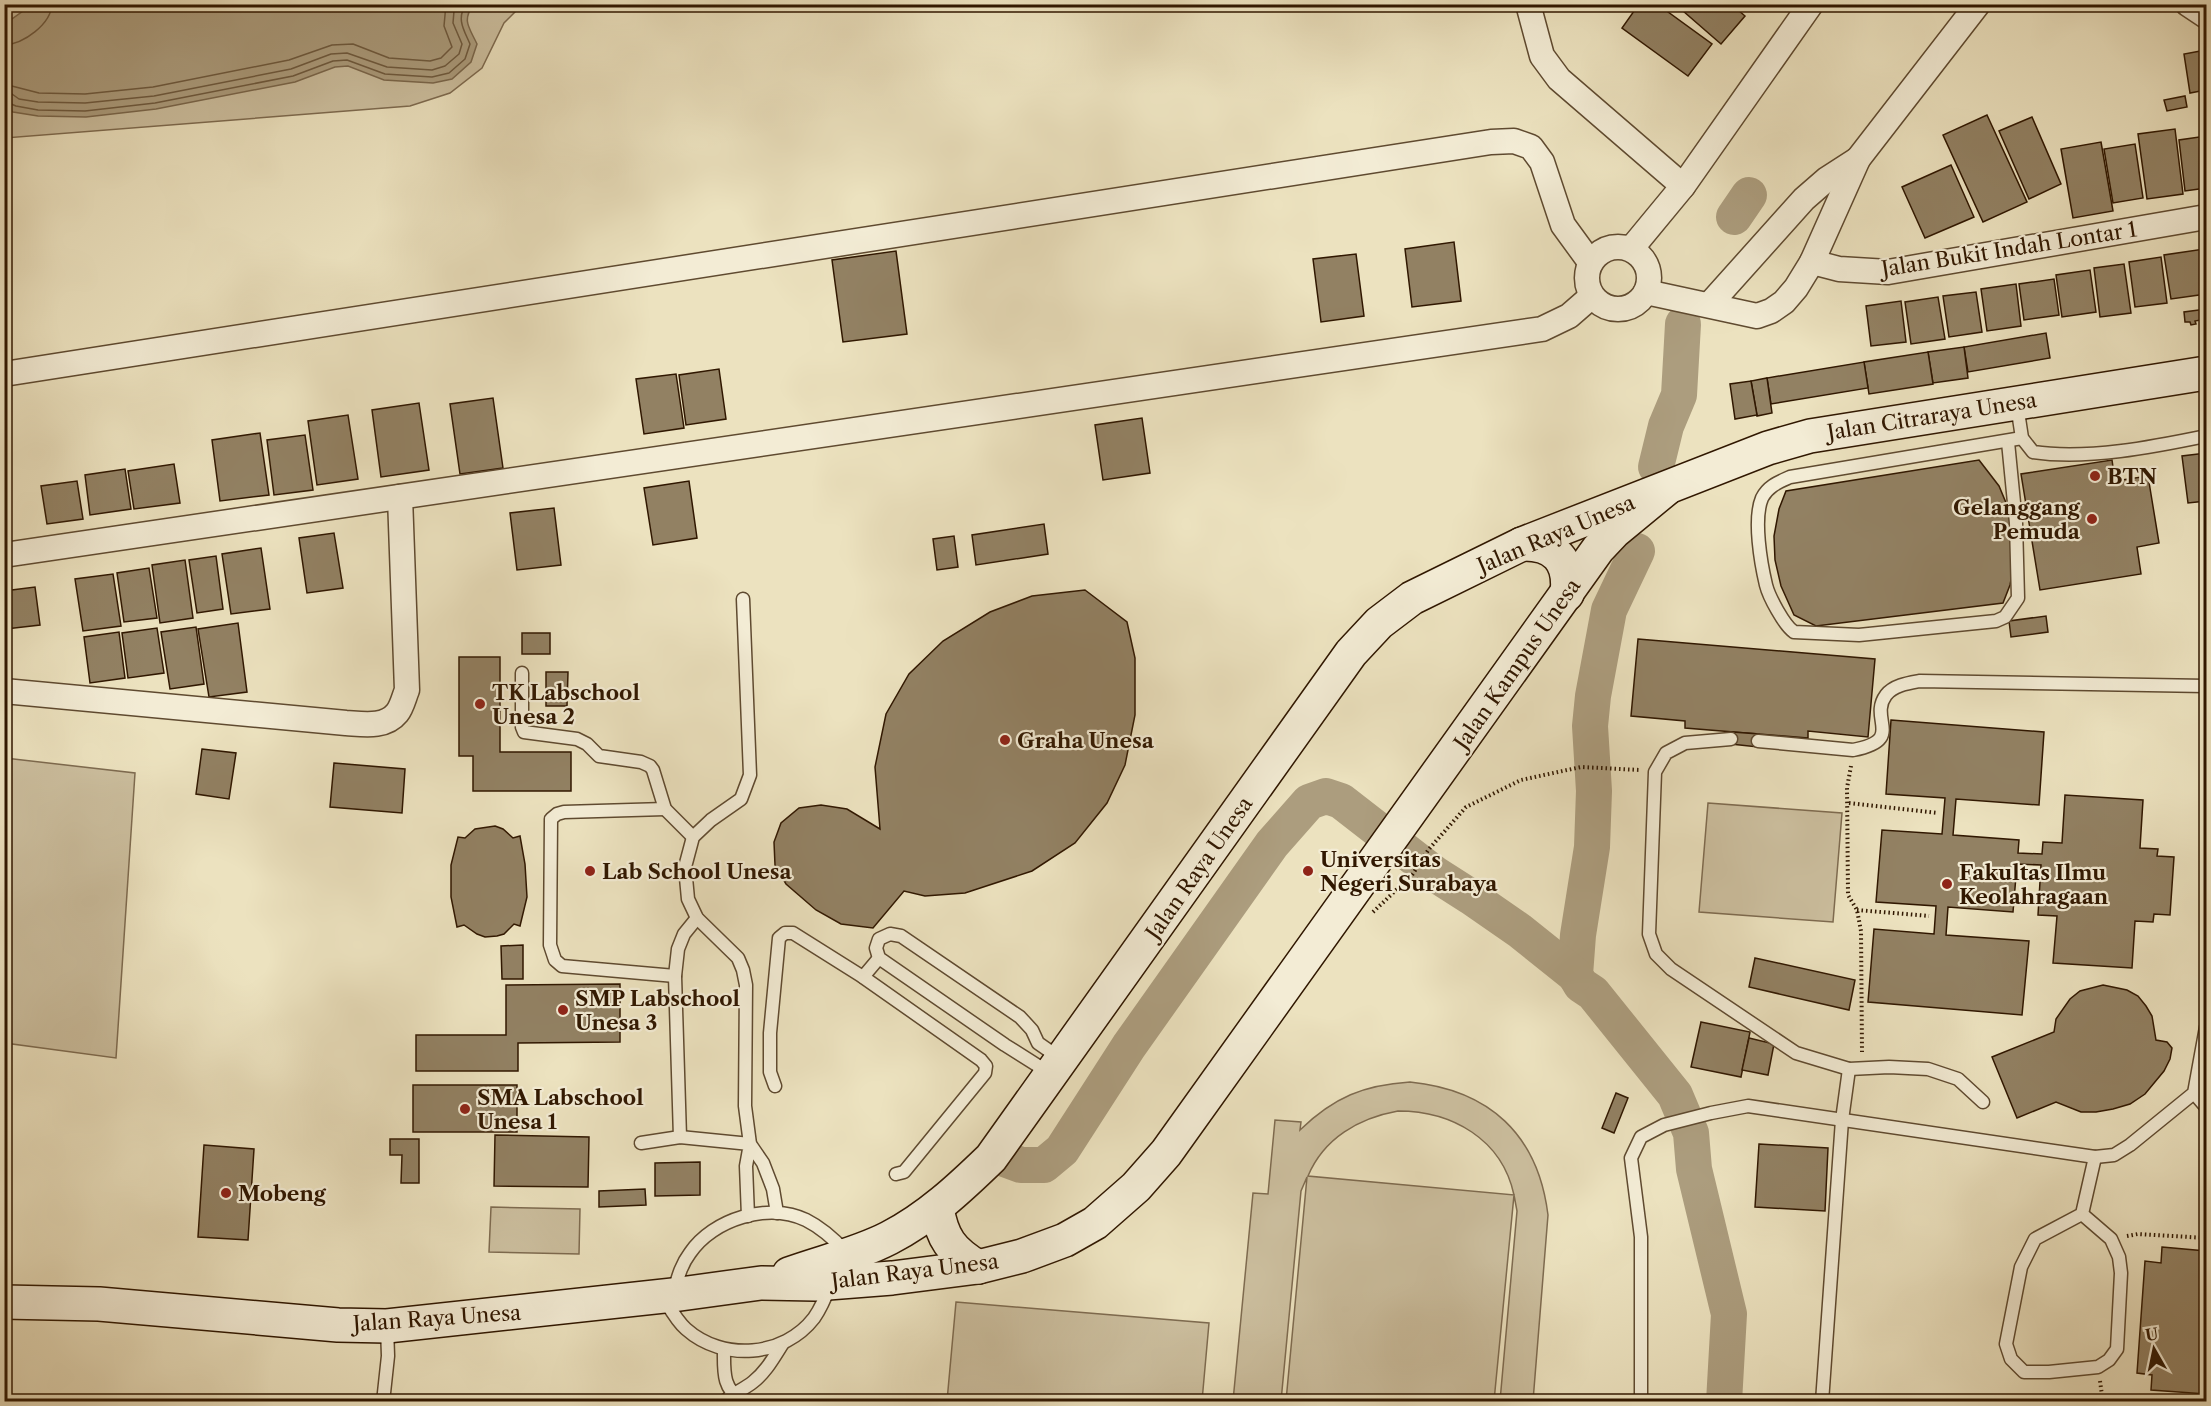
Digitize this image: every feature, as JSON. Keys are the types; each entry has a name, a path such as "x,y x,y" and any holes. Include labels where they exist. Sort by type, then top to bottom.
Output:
{"main road":[{"name":"Jalan Citraraya Unesa","path":"1666,489 1768,448 1810,436 2206,373"},
{"name":"Jalan Raya Unesa","path":"761,1283 848,1255 887,1239 937,1208 991,1158 1351,653 1379,623 1412,598 1522,544 1666,489"},
{"name":"Jalan Kampus Unesa","path":"1390,842 1598,549 1615,531 1666,489"},
{"path":"1522,544 1536,544 1548,548 1559,556 1566,568 1569,580 1567,594"},
{"name":"Jalan Raya Unesa","path":"4,1302 99,1304 338,1325 387,1326 668,1296 761,1283 830,1283 892,1278 978,1267 1022,1256 1065,1240 1095,1223 1136,1187 1166,1152 1390,842"},
{"path":"937,1208 940,1226 948,1243 962,1257 978,1267"}],"street":[{"path":"1528,4 1542,56 1559,79 1683,186"},
{"path":"1630,249 1683,186 1811,4"},
{"path":"1646,292 1757,316 1771,311 1784,302 1796,288 1812,262 1858,159 1978,4"},
{"path":"2188,4 2206,16"},
{"path":"4,374 1491,142 1514,141 1531,147 1542,162 1563,225 1590,262"},
{"path":"1708,305 1804,199 1827,179 1858,159"},
{"name":"Jalan Bukit Indah Lontar 1","path":"1812,262 1839,269 1888,272 2206,217"},
{"path":"1619,246 1630,249 1640,255 1648,268 1649,283 1646,292 1634,305 1616,309 1606,307 1592,296 1586,279 1590,262 1598,253 1608,248 1619,246"},
{"path":"4,555 1542,329 1569,316 1592,296"},
{"path":"4,691 346,723 375,724 389,720 398,712 407,690 400,497"}],"lane":[{"path":"2017,403 2022,438 2033,452 2057,456 2151,447 2206,436"},
{"path":"2008,442 2016,523 2018,598 2005,617 1996,621 1858,635 1794,632 1788,627 1766,588 1758,537 1762,499 1771,486 1790,477 2022,438"},
{"path":"743,599 750,775 741,799 711,820 693,837 685,867 688,899 697,918 738,958 746,985 745,1106 750,1144 746,1166 748,1216"},
{"path":"522,673 524,732 578,739 604,758 647,764 653,770 665,809 693,837"},
{"path":"1758,741 1853,750 1867,748 1880,740 1884,730 1881,710 1886,695 1899,686 1920,681 2206,686"},
{"path":"1731,739 1685,744 1666,753 1655,771 1649,934 1656,954 1671,969 1796,1053 1856,1069 1889,1067 1928,1070 1958,1079 1983,1102"},
{"path":"665,809 564,812 551,819 550,945 555,960 562,966 675,976"},
{"path":"680,1137 675,976 678,949 684,934 697,918"},
{"path":"775,1086 770,1072 770,1033 779,938 785,933 793,933 863,977 981,1060 986,1066 985,1073 904,1172 896,1174"},
{"path":"890,934 902,936 1020,1017 1032,1030 1038,1043 1057,1067 879,958 876,948 879,939 890,934"},
{"path":"863,977 879,958"},
{"path":"1641,1401 1641,1237 1631,1158 1641,1137 1664,1125 1748,1106 2095,1157 2114,1155 2130,1145 2194,1093 2206,1027"},
{"path":"1822,1401 1842,1120 1856,1069"},
{"path":"2194,1093 2206,1107"},
{"path":"641,1143 680,1137 750,1144 763,1163 773,1189 777,1213"},
{"path":"2082,1214 2111,1239 2119,1257 2121,1273 2117,1349 2109,1360 2098,1368 2024,1372 2011,1359 2006,1344 2021,1267 2035,1239 2082,1214 2095,1157"},
{"path":"830,1283 824,1302 800,1332 783,1343 744,1352 724,1349 704,1341 687,1330 673,1315 668,1296 690,1252 706,1235 726,1223 748,1216 777,1213 805,1219 829,1234 848,1255"},
{"path":"383,1401 388,1356 387,1326"},
{"path":"728,1398 752,1382 769,1364 783,1343"},
{"path":"724,1349 728,1398"},
{"path":"728,1398 743,1401"}],"path":[{"path":"1853,750 1848,788 1848,895 1857,910 1861,931 1856,1069"},
{"path":"1412,875 1429,849 1466,807 1521,780 1581,766 1655,771"},
{"path":"1849,803 1938,813"},
{"path":"1857,910 1929,916"},
{"path":"2111,1239 2138,1234 2206,1238"}],"shaded area":[{"path":"5,5 522,5 504,23 482,68 450,93 410,106 5,138"},
{"path":"5,758 135,773 116,1058 5,1043"},
{"path":"1708,803 1842,813 1833,922 1699,912"},
{"path":"1410,1082 1438,1087 1486,1106 1505,1121 1521,1139 1533,1161 1542,1186 1548,1215 1533,1401 1500,1401 1517,1211 1514,1195 1494,1401 1286,1401 1307,1177 1301,1191 1281,1401 1233,1401 1253,1193 1268,1194 1275,1120 1301,1122 1300,1130 1325,1109 1350,1095","holes":["1398,1111 1418,1112 1455,1123 1472,1132 1486,1144 1508,1175 1514,1195 1308,1176 1323,1151 1344,1132 1384,1114"]},
{"path":"491,1207 580,1209 579,1254 489,1252"},
{"path":"956,1302 1209,1323 1202,1401 947,1401"}],"water":[{"path":"33,4 473,5 467,20 477,44 471,62 452,79 433,83 384,80 348,66 335,67 295,82 156,109 86,117 38,116 13,112 4,105 5,24"}],"building":[{"path":"1639,4 1657,4 1712,44 1688,76 1622,28"},
{"path":"1675,4 1731,4 1745,16 1721,44"},
{"path":"2206,50 2206,90 2190,93 2184,54"},
{"path":"2185,96 2187,107 2167,111 2164,100"},
{"path":"1987,115 2027,202 1983,222 1943,135"},
{"path":"2032,117 2061,184 2029,199 1999,131"},
{"path":"2175,129 2183,194 2147,199 2138,134"},
{"path":"2206,136 2206,188 2185,191 2179,140"},
{"path":"2101,142 2113,211 2073,218 2061,149"},
{"path":"2135,144 2143,198 2113,203 2104,149"},
{"path":"1951,165 1974,217 1925,238 1902,187"},
{"path":"1454,242 1461,301 1412,307 1405,249"},
{"path":"2204,249 2206,294 2171,299 2164,255"},
{"path":"896,251 907,334 843,342 832,260"},
{"path":"1356,254 1364,316 1321,322 1313,259"},
{"path":"2161,257 2167,303 2135,307 2129,262"},
{"path":"2124,264 2131,313 2100,317 2094,268"},
{"path":"2090,270 2096,312 2062,317 2056,275"},
{"path":"2054,279 2059,315 2024,320 2019,284"},
{"path":"2016,284 2021,326 1987,331 1981,289"},
{"path":"1976,292 1982,332 1949,337 1943,296"},
{"path":"1938,297 1945,339 1911,344 1905,302"},
{"path":"1901,301 1906,342 1871,346 1866,306"},
{"path":"2206,309 2206,322 2205,319 2195,321 2196,324 2191,325 2190,322 2185,322 2184,312"},
{"path":"2046,333 2050,358 1968,372 1964,347"},
{"path":"1964,347 1968,378 1933,383 1928,352"},
{"path":"1928,352 1933,384 1869,394 1864,362"},
{"path":"1864,362 1868,388 1771,404 1767,378"},
{"path":"719,369 726,419 686,425 679,375"},
{"path":"676,374 684,428 644,434 636,379"},
{"path":"1767,378 1772,413 1757,416 1751,381"},
{"path":"1751,381 1757,415 1735,419 1730,384"},
{"path":"493,398 503,468 460,474 450,404"},
{"path":"419,403 429,470 381,477 372,410"},
{"path":"348,415 358,479 317,485 308,421"},
{"path":"1142,418 1150,473 1103,480 1095,425"},
{"path":"260,433 269,495 220,501 212,440"},
{"path":"305,435 313,490 274,495 267,440"},
{"path":"2206,453 2206,501 2188,503 2182,456"},
{"path":"1979,460 1999,486 2009,510 2015,559 2010,585 2003,603 1816,626 1794,615 1781,586 1775,560 1774,536 1779,509 1786,491"},
{"name":"Gelanggang Pemuda","path":"2112,460 2115,481 2148,476 2159,543 2137,547 2141,574 2040,590 2021,474"},
{"path":"174,464 180,503 134,509 128,471"},
{"path":"125,469 131,509 90,515 85,475"},
{"path":"77,481 83,519 47,524 41,486"},
{"path":"689,481 697,538 653,545 644,488"},
{"path":"554,508 561,565 517,570 510,513"},
{"path":"1044,524 1048,554 976,565 972,535"},
{"path":"334,533 343,588 307,593 299,538"},
{"path":"954,536 958,567 937,570 933,539"},
{"path":"261,548 270,609 231,614 222,554"},
{"path":"216,556 223,609 197,613 189,560"},
{"path":"185,560 193,618 160,623 152,565"},
{"path":"149,568 157,618 124,622 117,573"},
{"path":"113,574 121,626 83,631 75,579"},
{"path":"35,587 40,625 6,629 4,591"},
{"name":"Graha Unesa","path":"1085,590 1127,622 1135,658 1135,715 1125,765 1107,803 1075,843 1032,871 965,893 925,896 904,891 873,928 841,924 816,910 786,884 775,865 774,842 781,823 799,808 821,805 847,809 880,829 875,767 886,714 909,674 943,641 990,612 1032,596"},
{"path":"2046,616 2048,632 2011,637 2009,621"},
{"path":"238,623 247,692 209,697 198,629"},
{"path":"196,627 204,684 170,689 161,632"},
{"path":"157,628 164,673 128,678 122,633"},
{"path":"119,632 125,678 90,683 84,637"},
{"path":"522,633 550,633 550,654 522,654"},
{"path":"1638,639 1875,659 1868,737 1808,731 1808,738 1685,728 1685,721 1631,716"},
{"name":"TK Labschool Unesa 2","path":"459,657 500,657 500,752 571,752 571,791 473,791 473,756 459,756"},
{"path":"546,672 568,672 567,706 546,706"},
{"name":"Fakultas Ilmu Keolahragaan","path":"1891,720 2044,732 2039,805 1956,799 1953,835 2019,840 2018,853 2042,854 2043,842 2062,843 2065,795 2143,800 2140,848 2158,849 2157,856 2174,857 2170,915 2154,914 2153,922 2135,921 2132,968 2053,963 2057,916 2038,915 2041,865 2017,864 2013,912 1948,907 1946,935 2029,941 2022,1015 1868,1002 1874,929 1934,934 1936,906 1876,902 1882,830 1942,834 1945,798 1886,794"},
{"path":"1732,732 1759,734 1758,747 1731,744"},
{"path":"202,749 236,753 229,799 196,794"},
{"path":"334,763 405,769 402,813 330,807"},
{"path":"495,826 503,829 513,838 520,836 527,897 520,926 514,924 504,934 485,937 464,925 457,927 451,897 451,865 458,837 465,838 475,829"},
{"path":"523,945 523,979 502,979 501,946"},
{"path":"1755,958 1855,980 1849,1010 1749,987"},
{"name":"SMP Labschool Unesa 3","path":"620,984 620,1042 518,1043 518,1071 416,1071 416,1035 506,1035 506,985"},
{"path":"2103,985 2127,990 2138,996 2146,1006 2152,1016 2156,1040 2167,1042 2172,1048 2164,1071 2145,1094 2130,1104 2096,1112 2081,1112 2056,1102 2017,1118 1992,1057 2054,1032 2056,1019 2070,999 2080,991"},
{"path":"1701,1022 1750,1032 1741,1077 1691,1067"},
{"path":"1749,1038 1774,1044 1768,1075 1742,1070"},
{"name":"SMA Labschool Unesa 1","path":"413,1085 517,1085 517,1132 413,1132"},
{"path":"1616,1093 1628,1098 1614,1133 1602,1128"},
{"name":"SMA Labschool Unesa 1","path":"495,1135 589,1137 588,1187 494,1186"},
{"path":"390,1139 419,1139 419,1183 401,1183 402,1155 390,1155"},
{"path":"1759,1144 1828,1148 1825,1211 1755,1207"},
{"name":"Mobeng","path":"204,1145 254,1149 248,1240 198,1237"},
{"path":"700,1162 700,1195 655,1196 655,1163"},
{"path":"645,1189 646,1205 599,1207 599,1191"},
{"path":"2162,1247 2206,1251 2206,1394 2151,1390 2152,1375 2137,1373 2145,1261 2161,1263"}],"waterway":[{"path":"1734,217 1749,195"},
{"path":"1656,467 1666,426 1679,395 1683,324"},
{"path":"1637,551 1609,610 1593,696 1590,726 1594,791 1592,847 1578,935 1575,975 1581,985 1593,993 1675,1095 1691,1133 1694,1169 1729,1314 1724,1402"},
{"path":"1002,1158 1021,1165 1044,1165 1062,1150 1129,1046 1272,844 1309,802 1326,796 1341,801 1435,874 1520,931 1575,975"}],"place":[{"name":"BTN","path":"2095,476"},
{"name":"Gelanggang Pemuda","path":"2092,519"},
{"name":"TK Labschool Unesa 2","path":"480,704"},
{"name":"Graha Unesa","path":"1005,740"},
{"name":"Lab School Unesa","path":"590,871"},
{"name":"Universitas Negeri Surabaya","path":"1308,871"},
{"name":"Fakultas Ilmu Keolahragaan","path":"1947,884"},
{"name":"SMP Labschool Unesa 3","path":"563,1010"},
{"name":"SMA Labschool Unesa 1","path":"465,1109"},
{"name":"Mobeng","path":"226,1193"}]}
